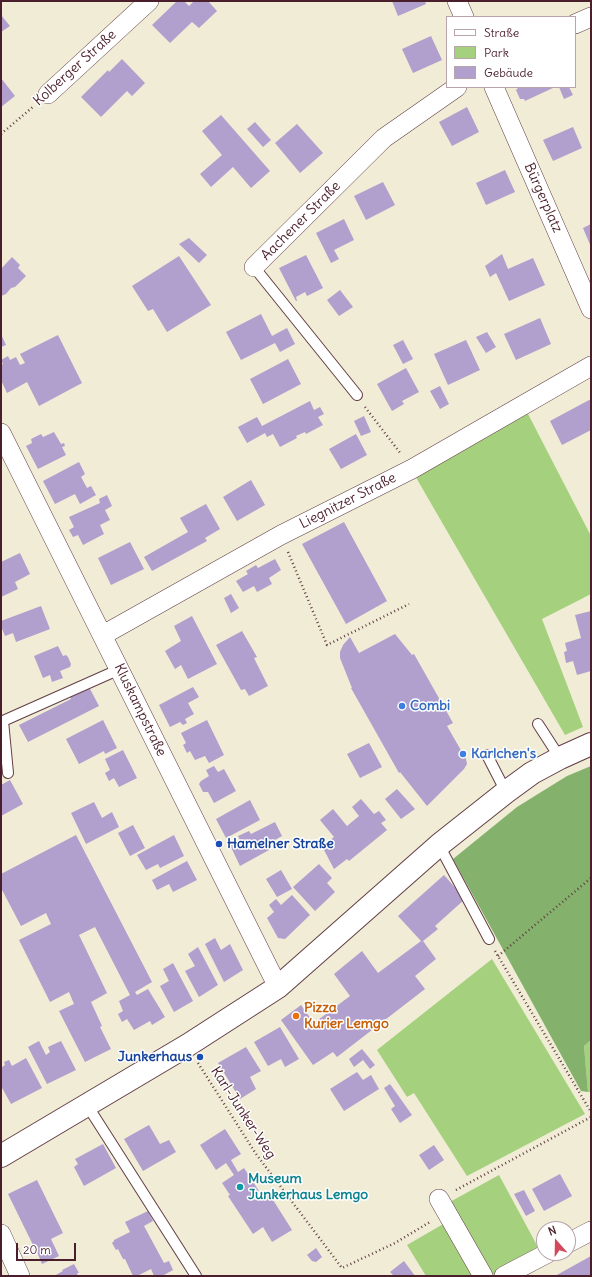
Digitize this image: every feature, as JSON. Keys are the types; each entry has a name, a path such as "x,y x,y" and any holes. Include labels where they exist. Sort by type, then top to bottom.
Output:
{"main road":[{"path":"1,1156 188,1045 278,987 439,845 506,792 532,773 591,744"}],"street":[{"name":"Kolberger Straße","path":"48,94 148,1"},
{"path":"457,1 464,16"},
{"path":"576,24 591,17"},
{"name":"Aachener Straße","path":"254,268 384,138 456,88"},
{"name":"Bürgerplatz","path":"494,88 591,309"},
{"name":"Liegnitzer Straße","path":"103,635 281,535 412,469 591,366"},
{"name":"Kluskampstraße","path":"1,433 278,987"},
{"path":"443,1206 483,1276"},
{"path":"576,1239 591,1231"},
{"path":"1,1234 20,1276"},
{"path":"504,1276 536,1259"}],"lane":[{"name":"Aachener Straße","path":"254,268 357,395"},
{"path":"8,773 3,722 120,669"},
{"path":"538,724 560,758"},
{"path":"487,755 506,792"},
{"path":"439,845 489,939"},
{"path":"87,1105 196,1276"}],"path":[{"name":"Kolberger Straße","path":"1,134 48,94"},
{"path":"357,395 412,469"},
{"path":"281,535 327,645 409,604"},
{"path":"498,956 591,878"},
{"path":"489,939 591,1112"},
{"name":"Karl-Junker-Weg","path":"188,1045 256,1154 342,1268 395,1243 443,1206"},
{"path":"443,1206 591,1118"}],"green space":[{"path":"527,412 591,536 591,594 542,619 583,727 565,735 414,474"},
{"path":"591,766 591,1040 584,1046 588,1092 581,1091 453,859 517,807 567,776"},
{"path":"492,959 585,1114 467,1176 414,1093 407,1097 377,1050"},
{"path":"591,1040 591,1092 588,1092 584,1046"},
{"path":"499,1175 536,1243 536,1251 491,1276 448,1203"},
{"path":"445,1223 476,1276 426,1276 407,1245"}],"building":[{"path":"177,1 184,1 189,6 194,1 208,1 217,11 199,28 192,22 170,43 152,25"},
{"path":"392,1 425,1 426,4 398,16"},
{"path":"1,15 10,26 1,32"},
{"path":"431,36 442,60 413,73 402,49"},
{"path":"122,59 145,83 132,96 127,91 101,117 81,97 108,70 109,72"},
{"path":"1,78 15,96 1,107"},
{"path":"518,88 553,88 525,101 524,99 520,99 516,90"},
{"path":"559,88 570,88 573,95 564,99"},
{"path":"467,107 479,132 452,146 439,122"},
{"path":"221,115 270,171 251,188 233,167 211,187 200,174 222,155 202,131"},
{"path":"255,122 271,140 263,147 247,129"},
{"path":"297,124 323,153 300,173 275,143"},
{"path":"573,127 582,148 553,161 543,140"},
{"path":"505,170 515,192 486,205 476,183"},
{"path":"383,182 395,205 366,220 354,196"},
{"path":"344,219 354,240 334,250 339,259 331,263 316,233"},
{"path":"591,224 591,247 583,228"},
{"path":"189,238 207,255 199,263 179,244"},
{"path":"502,254 508,269 533,258 545,285 509,301 496,273 490,277 485,266"},
{"path":"306,255 323,288 307,296 305,292 296,297 296,301 279,268"},
{"path":"179,256 211,305 167,332 153,309 148,311 132,286"},
{"path":"12,257 20,265 18,268 26,276 15,287 11,288 6,294 1,296 1,269"},
{"path":"340,290 353,307 339,316 327,300"},
{"path":"261,314 272,336 287,328 295,344 280,352 275,343 241,360 226,332"},
{"path":"540,318 551,344 516,360 504,334"},
{"path":"487,332 496,347 486,353 476,337"},
{"path":"1,334 6,345 1,347"},
{"path":"58,335 82,383 39,406 27,382 7,393 1,380 1,365 3,364 1,360 8,356 10,360 16,357 20,365 25,363 20,354"},
{"path":"403,340 413,359 403,364 393,345"},
{"path":"466,340 480,370 448,385 434,354"},
{"path":"288,359 301,384 263,404 250,379"},
{"path":"406,368 419,392 402,401 404,404 392,411 377,384"},
{"path":"440,386 449,404 440,409 430,391"},
{"path":"591,399 591,430 562,445 550,421"},
{"path":"310,401 314,410 320,407 324,414 318,417 323,425 306,434 305,432 296,436 297,438 280,447 273,434 267,437 265,433 247,443 238,427 257,417 262,426"},
{"path":"364,416 371,432 361,436 354,421"},
{"path":"54,432 61,444 64,443 65,446 62,447 66,455 38,469 26,446 32,443 31,439 41,434 43,437"},
{"path":"356,434 367,455 341,469 329,449"},
{"path":"79,462 85,474 81,477 87,488 91,486 96,495 80,504 75,494 55,504 43,481"},
{"path":"251,480 265,505 237,521 223,497"},
{"path":"107,495 112,506 105,510 110,520 100,525 104,534 83,545 78,535 73,537 69,530 74,527 69,517 100,503 99,499"},
{"path":"206,504 220,529 205,538 207,541 152,571 144,557 188,532 180,518"},
{"path":"344,522 387,601 346,624 302,544"},
{"path":"130,542 144,569 111,585 98,558"},
{"path":"20,553 30,574 15,582 18,589 1,597 1,562"},
{"path":"275,559 281,570 269,578 272,584 257,592 254,586 243,592 236,581 248,574 246,571 256,565 258,568"},
{"path":"231,594 239,608 231,613 224,598"},
{"path":"41,606 50,629 16,642 13,633 5,636 1,626 1,621"},
{"path":"591,611 591,671 577,675 573,661 566,663 564,652 567,651 565,643 581,638 575,615"},
{"path":"192,616 217,664 188,679 181,665 175,669 165,651 181,641 174,626"},
{"path":"242,631 257,657 254,658 268,686 249,696 245,689 241,690 216,645"},
{"name":"Combi","path":"395,634 412,655 414,654 453,723 447,726 466,759 467,764 464,769 427,806 400,772 399,773 351,688 340,658 340,652 343,645 350,637 359,653"},
{"path":"58,646 63,656 66,655 68,657 71,664 70,667 60,671 63,678 52,682 50,675 43,678 34,656"},
{"path":"89,687 99,706 28,742 19,725 71,699 70,697"},
{"path":"193,687 199,697 188,703 194,714 185,719 187,723 183,725 180,722 170,727 159,705"},
{"path":"103,720 117,748 105,754 104,751 79,764 66,739"},
{"path":"207,720 224,755 209,763 205,756 195,760 190,751 187,753 183,745 186,743 181,733"},
{"path":"369,743 382,767 360,778 347,754"},
{"path":"123,750 137,778 119,787 114,778 109,781 105,773 110,770 105,759"},
{"path":"214,766 218,772 224,769 236,791 214,803 208,792 203,792 199,784 209,776 206,770"},
{"path":"10,780 23,804 1,816 1,785"},
{"path":"397,789 415,809 401,819 385,799"},
{"path":"361,799 374,814 379,811 386,820 381,823 387,830 349,861 347,859 334,869 324,850 333,843 330,840 334,837 320,820 333,809 347,826 359,816 352,807"},
{"path":"250,800 260,820 226,838 216,819"},
{"path":"94,802 102,818 112,812 119,827 86,844 71,813"},
{"path":"275,822 282,836 266,845 269,850 240,866 230,845 240,840 238,836 249,831 251,834"},
{"path":"133,825 145,848 130,856 118,833"},
{"path":"76,835 152,982 135,992 137,995 148,989 165,1017 152,1025 150,1021 134,1030 127,1019 122,1022 118,1014 123,1011 119,1001 130,995 95,927 79,935 107,993 91,1002 102,1026 100,1027 111,1049 85,1062 59,1011 74,1004 69,992 50,1002 19,940 51,924 46,913 21,926 1,888 1,874"},
{"path":"174,835 184,856 160,868 158,864 146,870 137,855"},
{"path":"187,861 197,880 173,892 169,884 157,890 152,880"},
{"path":"319,864 332,878 327,883 335,892 315,911 293,887"},
{"path":"281,870 292,889 277,897 266,879"},
{"path":"444,875 465,899 435,926 438,929 423,941 436,959 415,976 425,989 337,1057 333,1052 313,1065 281,1020 301,1005 314,1023 350,996 334,974 362,951 378,973 421,941 398,916"},
{"path":"292,895 310,915 285,939 278,938 267,918 274,912 269,905 276,899 281,905"},
{"path":"215,938 221,950 230,944 243,970 224,982 205,944"},
{"path":"198,947 218,985 199,997 185,971 195,966 188,954"},
{"path":"173,963 193,1001 174,1012 160,986 169,981 163,969"},
{"path":"280,1027 299,1059 285,1067 281,1059 268,1066 254,1042"},
{"path":"39,1041 46,1055 50,1052 48,1047 61,1041 76,1070 47,1084 28,1047"},
{"path":"246,1047 261,1071 250,1077 256,1089 240,1099 218,1063"},
{"path":"362,1049 375,1065 370,1069 363,1060 354,1067 349,1059"},
{"path":"26,1058 42,1088 11,1104 1,1086 1,1065 2,1067 5,1065 4,1062 9,1060 12,1066"},
{"path":"357,1072 363,1080 371,1075 379,1089 344,1111 330,1089"},
{"path":"390,1084 412,1115 400,1123 391,1109 395,1106 384,1088"},
{"path":"149,1125 160,1144 169,1140 176,1152 143,1171 124,1139"},
{"name":"Museum Junkerhaus Lemgo","path":"225,1129 241,1154 231,1160 238,1172 244,1168 259,1191 252,1195 255,1200 268,1192 292,1230 272,1242 263,1227 253,1234 228,1196 230,1195 222,1183 234,1175 226,1163 216,1170 200,1145"},
{"path":"103,1144 116,1168 84,1186 74,1167 78,1164 75,1159"},
{"path":"434,1145 444,1160 429,1170 419,1155"},
{"path":"560,1174 572,1196 544,1211 532,1189"},
{"path":"37,1180 63,1233 51,1239 59,1256 42,1264 8,1194"},
{"path":"524,1190 535,1211 526,1216 514,1194"},
{"path":"148,1211 153,1221 144,1226 164,1263 169,1261 173,1270 162,1276 154,1276 151,1269 137,1276 133,1276 125,1259 123,1259 118,1249 116,1250 112,1243 114,1240 130,1232 125,1222"},
{"path":"316,1248 322,1257 316,1262 312,1261 307,1255"},
{"path":"591,1256 591,1276 555,1276"},
{"path":"404,1261 415,1276 394,1276 390,1272"},
{"path":"74,1264 79,1273 77,1273 78,1276 54,1276 63,1271 62,1270"}],"place":[{"name":"Combi","path":"402,706"},
{"name":"Karlchen's","path":"463,754"},
{"name":"Hamelner Straße","path":"219,844"},
{"name":"Pizza Kurier Lemgo","path":"296,1016"},
{"name":"Junkerhaus","path":"200,1057"},
{"name":"Museum Junkerhaus Lemgo","path":"240,1187"}]}
